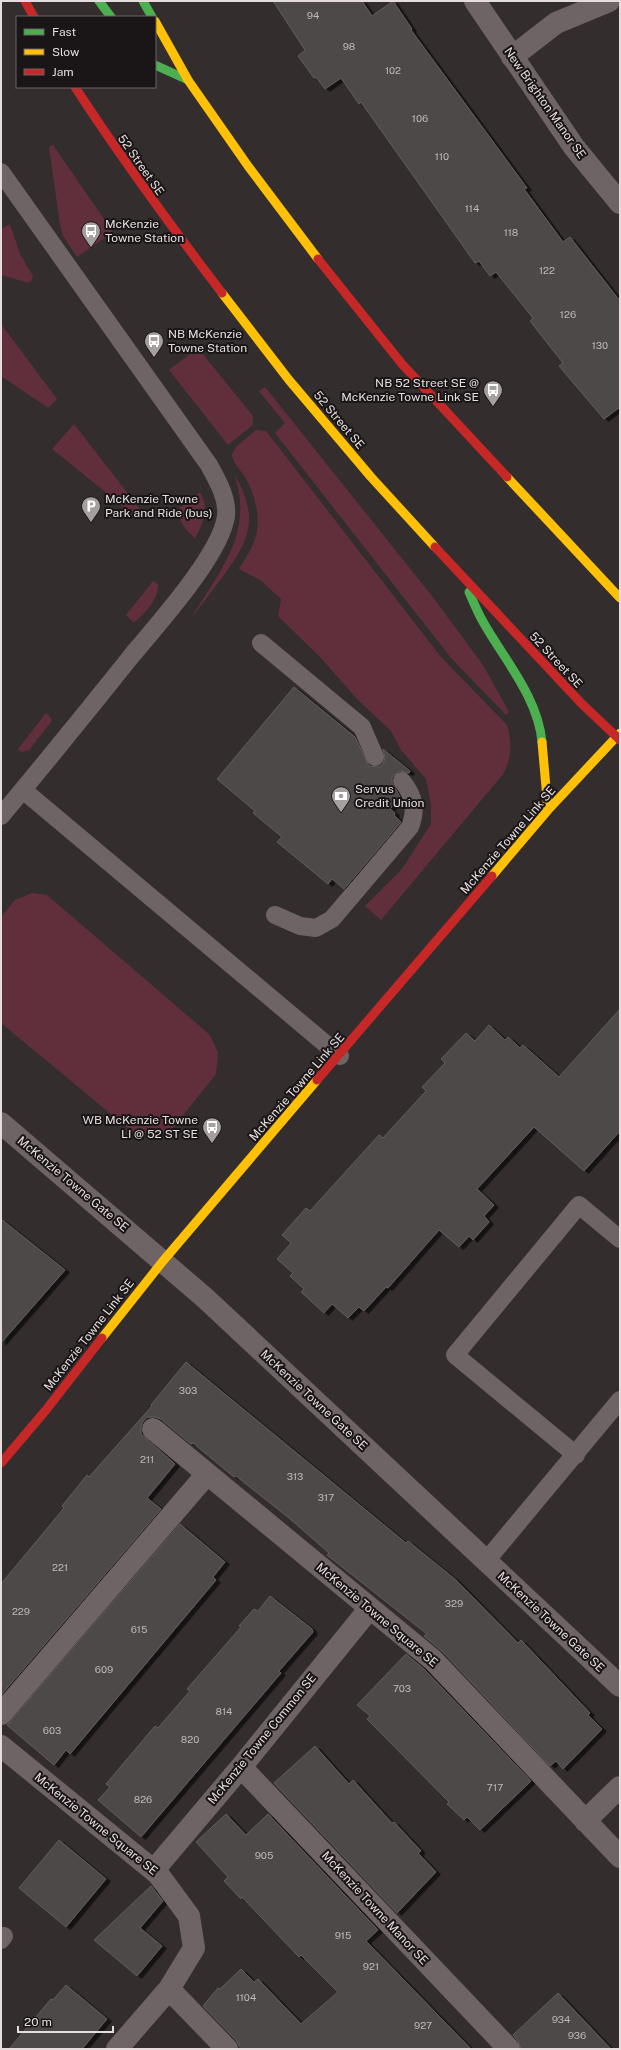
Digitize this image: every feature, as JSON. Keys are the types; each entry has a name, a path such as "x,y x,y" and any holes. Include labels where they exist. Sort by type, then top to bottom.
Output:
{"main road":[{"path":"25,1 33,16"},
{"path":"99,1 110,16"},
{"path":"143,1 151,16"},
{"path":"156,23 188,80 248,166 334,280 402,364 620,598"},
{"path":"156,65 163,70 188,80"},
{"name":"52 Street SE","path":"76,88 105,134 160,212 289,380 371,477 463,578 581,703 619,737"},
{"path":"463,578 481,619 530,700 541,728 548,810"},
{"name":"McKenzie Towne Link SE","path":"1,1463 46,1410 163,1261 340,1056 548,810 619,737"}],"street":[{"name":"New Brighton Manor SE","path":"475,1 574,147 620,203"},
{"path":"512,57 556,23 609,1"},
{"name":"McKenzie Towne Gate SE","path":"1,1123 163,1261 620,1686"},
{"name":"McKenzie Towne Square SE","path":"153,1429 433,1660 620,1857"},
{"path":"1,1714 207,1474"},
{"name":"McKenzie Towne Common SE","path":"154,1870 241,1767 370,1608"},
{"name":"McKenzie Towne Square SE","path":"1,1746 154,1870 189,1916 194,1948 169,1989 117,2049"},
{"name":"McKenzie Towne Manor SE","path":"241,1767 508,2049"},
{"path":"585,1821 620,1787"},
{"path":"169,1989 227,2049"}],"lane":[{"path":"1,172 209,465 222,490 226,516 218,542 191,582 1,816"},
{"path":"261,643 362,727 375,757"},
{"path":"275,915 300,926 316,928 332,918 410,827 414,817 414,804 411,792 402,781"},
{"path":"23,790 340,1056"},
{"path":"576,1455 455,1355 579,1205 620,1239"},
{"path":"486,1561 576,1455 620,1400"}],"shaded area":[{"path":"53,145 113,232 77,257 63,236 60,225 49,147"},
{"path":"10,224 20,254 33,276 29,283 1,275 1,229"},
{"path":"1,324 57,399 48,408 1,376"},
{"path":"198,348 253,416 253,425 228,445 169,370"},
{"path":"265,387 432,596 483,665 509,712 506,715 451,658 275,433 285,423 259,391"},
{"path":"74,424 139,508 141,518 135,516 52,449"},
{"path":"256,430 266,431 441,657 507,725 510,738 510,755 504,773 381,920 365,906 402,869 431,824 431,805 426,779 401,750 391,731 358,700 320,657 278,616 281,599 260,580 239,569 254,542 258,526 258,517 255,500 249,484 233,460 232,454 236,447"},
{"path":"234,474 247,502 249,515 246,538 233,562 190,620 222,568 231,551 237,533 240,515 239,495"},
{"path":"200,492 205,504 205,510 203,522 195,539 184,527 176,511"},
{"path":"153,581 158,584 158,589 154,600 144,613 133,622 126,615"},
{"path":"46,713 51,718 51,722 29,750 21,752 18,749"},
{"path":"32,893 47,895 210,1035 218,1053 216,1074 172,1129 155,1136 135,1134 1,1023 1,917 15,900"}],"building":[{"path":"273,1 362,1 372,16 393,1 412,29 411,30 527,188 524,189 563,242 570,237 620,301 620,407 604,419 559,366 563,363 530,321 533,318 496,272 490,276 479,261 475,263 361,102 359,104 341,78 325,89 316,77 314,78 298,56 305,50"},
{"path":"294,687 355,737 369,766 379,767 383,764 385,758 383,749 410,771 409,773 400,771 392,777 392,783 400,797 390,809 395,813 394,815 401,822 344,889 332,879 328,884 277,842 282,837 253,813 255,811 217,779"},
{"path":"620,1009 620,1131 584,1171 534,1127 477,1189 494,1205 484,1216 489,1222 473,1240 469,1236 459,1247 439,1230 388,1288 386,1287 364,1311 359,1307 348,1318 332,1304 324,1313 301,1292 304,1289 290,1276 293,1273 277,1259 291,1243 282,1235 306,1208 310,1211 379,1135 383,1138 426,1091 422,1087 445,1063 441,1059 466,1033 475,1041 489,1025 505,1040 508,1037 520,1048 523,1045 559,1077"},
{"path":"1,1219 65,1270 1,1343"},
{"path":"186,1362 406,1543 408,1541 456,1580 518,1643 521,1640 590,1713 588,1715 602,1729 563,1769 556,1761 550,1766 442,1651 424,1636 427,1634 327,1555 329,1553 289,1518 236,1476 234,1477 193,1443 191,1444 161,1419 155,1417 148,1417 143,1421 141,1434 175,1464 147,1498 161,1509 1,1695 1,1584 64,1508 62,1506 87,1475 89,1477 152,1406 151,1405"},
{"path":"180,1524 225,1562 213,1577 216,1580 70,1754 66,1750 54,1765 7,1725"},
{"path":"270,1596 312,1629 313,1632 279,1671 281,1673 141,1837 98,1800 110,1787 106,1784 155,1726 158,1728 190,1691 187,1689 241,1627 239,1626 254,1609 258,1611"},
{"path":"406,1654 424,1669 531,1781 480,1830 467,1817 464,1820 447,1804 449,1802 367,1719 370,1716 357,1705"},
{"path":"315,1746 349,1784 353,1780 392,1823 394,1822 421,1851 418,1853 436,1872 397,1913 274,1783"},
{"path":"226,1814 246,1835 268,1814 378,1930 366,1941 471,2049 241,2049 236,2040 203,2006 218,1988 220,1989 241,1969 254,1982 258,1979 301,2024 338,1992 301,1955 299,1957 242,1897 241,1899 224,1881 228,1877 196,1842"},
{"path":"59,1840 106,1879 66,1927 19,1888"},
{"path":"151,1886 163,1901 140,1928 162,1946 137,1976 94,1940"},
{"path":"66,1985 107,2019 82,2049 9,2049 51,1999 53,2000"},
{"path":"558,1993 611,2049 521,2049 518,2041 513,2035"}],"traffic: fast":[{"path":"99,1 110,16"},
{"path":"143,1 151,16"},
{"path":"156,65 188,80"},
{"path":"469,592 482,620 527,694 534,709 542,742"}],"traffic: slow":[{"path":"156,23 188,80 248,166 318,259"},
{"path":"222,293 289,380 371,477 435,547"},
{"path":"507,477 620,598"},
{"path":"492,876 548,810 620,733"},
{"path":"542,742 548,810"},
{"path":"102,1338 163,1261 317,1080"}],"traffic: jam":[{"path":"25,1 33,16"},
{"path":"76,88 147,192 222,293"},
{"path":"318,259 402,364 507,477"},
{"path":"435,547 581,703 620,740"},
{"path":"317,1080 492,876"},
{"path":"1,1463 46,1410 102,1338"}],"place":[{"name":"McKenzie Towne Station","path":"91,248"},
{"name":"NB McKenzie Towne Station","path":"154,358"},
{"name":"NB 52 Street SE @ McKenzie Towne Link SE","path":"493,407"},
{"name":"McKenzie Towne Park and Ride (bus)","path":"91,523"},
{"name":"Servus Credit Union","path":"341,813"},
{"name":"WB McKenzie Towne LI @ 52 ST SE","path":"212,1144"}]}
